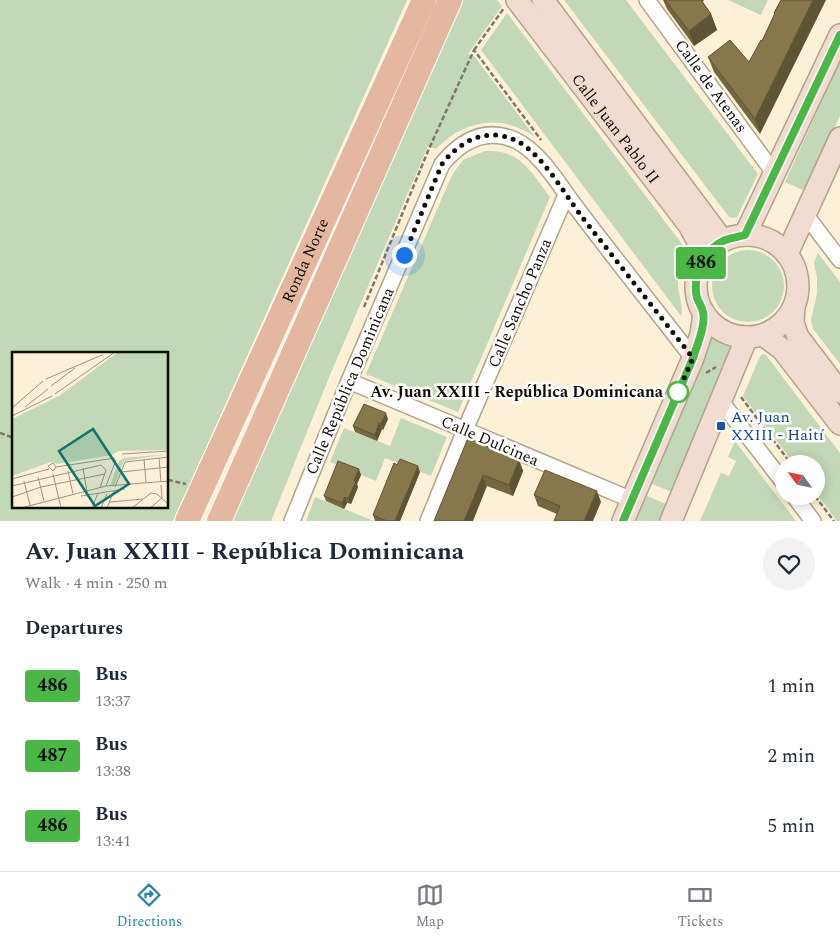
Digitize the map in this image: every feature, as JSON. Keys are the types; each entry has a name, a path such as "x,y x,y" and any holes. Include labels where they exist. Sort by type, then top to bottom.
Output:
{"main road":[{"name":"Ronda Norte","path":"187,521 424,0"},
{"name":"Ronda Norte","path":"219,521 450,0"},
{"name":"Calle Juan Pablo II","path":"543,0 723,241"},
{"name":"Calle Juan Pablo II","path":"514,2 689,225 702,249 702,263"},
{"path":"745,235 840,35"},
{"path":"787,254 840,138"},
{"path":"840,392 798,337 793,322 798,288 795,270 787,254 775,243 761,237 745,235 723,241 711,250 702,263 696,280 697,297 704,313 715,326 730,334 755,336 782,349 840,424"},
{"path":"671,521 720,400 755,336 782,324 794,306"},
{"path":"623,521 693,358 701,334 704,313"}],"street":[{"name":"Calle de Atenas","path":"653,3 774,173"},
{"name":"Calle República Dominicana","path":"292,521 349,381 442,164 459,146 471,139 485,136 500,136 514,140 537,155 566,196 693,358"},
{"name":"Calle Sancho Panza","path":"428,521 465,430 566,196"},
{"path":"805,214 840,260"},
{"name":"Calle Dulcinea","path":"349,381 632,500"},
{"path":"720,400 775,471"},
{"path":"801,505 813,521"}],"path":[{"path":"363,308 428,151 474,50 504,8 514,2"},
{"path":"474,50 542,141"},
{"path":"0,433 12,437"},
{"path":"822,505 834,521"}],"green space":[{"path":"0,0 407,0 173,521 0,521"},
{"path":"460,0 497,0 502,6 468,54 475,57 535,137 522,129 509,125 483,123 458,132 436,149 428,146 330,375 271,521 225,521"},
{"path":"564,0 626,0 758,174 737,217 729,217"},
{"path":"728,0 768,0 761,15"},
{"path":"507,13 682,244 683,259 678,284 682,309 681,316 481,50"},
{"path":"840,61 840,116 805,191 785,182"},
{"path":"485,151 497,151 516,158 524,164 550,197 458,412 366,374 452,175 463,160"},
{"path":"748,250 768,256 778,266 784,286 778,306 768,316 748,322 728,316 718,306 712,286 718,266 728,256"},
{"path":"818,253 840,282 840,364 813,329 811,320 817,293 814,263"},
{"path":"710,334 724,341 737,344 674,493 647,482"},
{"path":"766,355 840,453 840,521 837,521 825,505 825,455 787,455 743,396 760,356"},
{"path":"401,418 447,437 431,476 385,458 376,481 330,462 344,428 390,446"},
{"path":"735,441 775,493 775,505 784,505 796,521 700,521 721,473 729,476 736,461 728,457"},
{"path":"642,494 669,505 663,521 631,521"},
{"path":"315,497 374,521 306,521"}],"building":[{"path":"665,0 701,0 711,14 689,31"},
{"path":"781,0 813,0 755,119 708,57 730,40 749,62 762,41"},
{"path":"364,404 386,413 381,424 379,423 375,435 353,426"},
{"path":"468,438 519,460 509,485 483,475 464,521 434,521"},
{"path":"400,459 418,466 395,521 387,521 373,515 394,463 397,465"},
{"path":"338,461 359,469 348,499 345,497 342,503 324,496"},
{"path":"545,470 597,491 584,521 554,521 560,506 534,495"}],"bus line":[{"name":"486","path":"623,521 693,358 701,334 704,313 697,297 696,280 702,263 711,250 723,241 745,235 840,35"}],"place":[{"name":"Av. Juan XXIII - República Dominicana","path":"678,392"},
{"name":"Av. Juan XXIII - Haití","path":"721,426"}],"route":[{"path":"404,255 442,164 450,154 471,139 485,136 500,136 514,140 526,146 537,155 566,196 693,358 678,392"}]}
